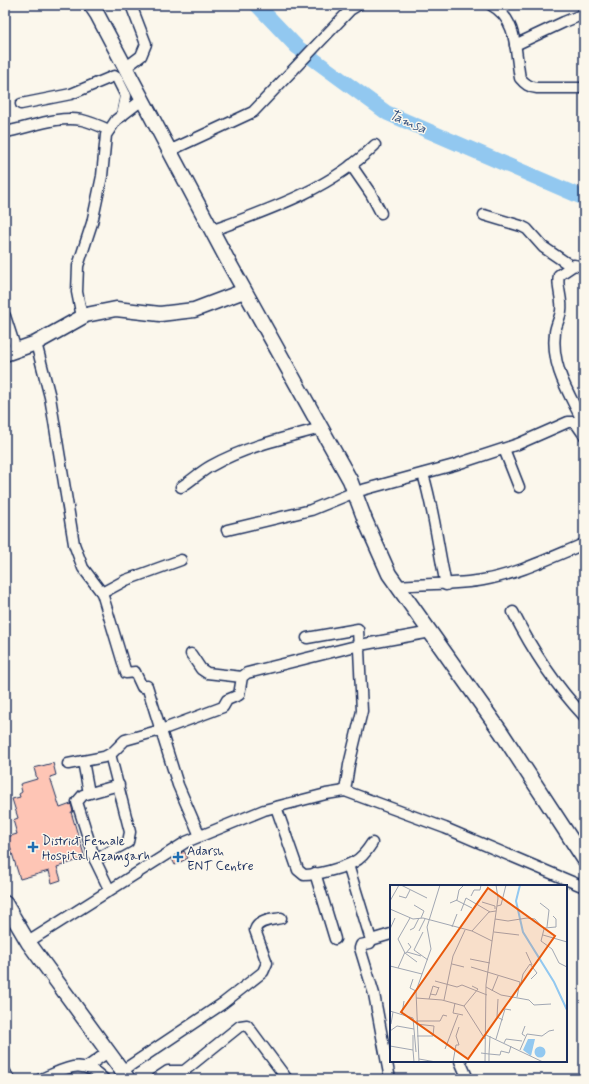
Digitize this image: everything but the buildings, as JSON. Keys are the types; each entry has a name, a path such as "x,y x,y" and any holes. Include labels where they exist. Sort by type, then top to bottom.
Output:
{"street":[{"path":"91,5 211,231 350,480 387,568 398,586 501,732 584,858"},
{"path":"125,68 141,56 146,44 131,5"},
{"path":"492,5 506,17 512,26 520,78 530,87 584,88"},
{"path":"169,150 252,112 354,7"},
{"path":"515,45 584,14"},
{"path":"21,104 51,99 82,91 114,76 126,96 122,116"},
{"path":"82,317 77,292 78,266 92,223 102,176 106,135 122,116 142,100"},
{"path":"5,132 74,119 91,123 109,130"},
{"path":"211,231 284,202 326,181 351,165 375,145"},
{"path":"351,165 371,194 381,213"},
{"path":"484,215 527,229 543,247 571,266"},
{"path":"584,267 576,265 571,266 562,272 558,277 562,311 555,330 555,347 559,376 580,419 584,435"},
{"path":"5,316 11,352 36,343 82,317 116,309 160,314 194,310 244,291"},
{"path":"36,343 50,397 74,544 83,568 102,592 126,672 135,672 142,687 147,686 178,785 200,836"},
{"path":"227,530 311,510 355,492 423,474 504,449 538,436 568,422 580,419"},
{"path":"181,487 205,470 228,458 263,444 321,428"},
{"path":"504,449 519,487"},
{"path":"423,474 431,502 434,526 446,585"},
{"path":"398,586 422,584 446,585 484,580 513,572 584,544"},
{"path":"102,592 132,578 181,560"},
{"path":"514,612 536,653 558,684 584,716"},
{"path":"307,638 358,630 360,645 362,718 349,765 345,791"},
{"path":"68,764 110,754 125,740 161,730 223,707 227,700 239,695 242,677 247,673 360,645 431,632"},
{"path":"191,654 201,670 207,673 242,677"},
{"path":"95,860 128,842 130,838 110,754"},
{"path":"83,761 89,793"},
{"path":"109,889 95,860 77,802 80,797 89,793 118,785"},
{"path":"28,942 109,889 186,842 264,810 326,794 345,791 446,828 584,886"},
{"path":"276,807 298,870 304,874 315,874 348,865 362,857 372,843"},
{"path":"348,865 371,940"},
{"path":"315,874 335,939"},
{"path":"5,903 28,942 125,1075 263,972 267,963 255,930 256,927 264,922 281,918"},
{"path":"390,934 371,940 370,943 361,945 360,948 374,994 390,1079"},
{"path":"156,1079 168,1071 184,1071 240,1026 248,1025 287,1079"},
{"path":"87,1067 108,1052"},
{"path":"460,1062 468,1079"},
{"path":"41,1079 72,1066 93,1069 104,1079"},
{"path":"5,1072 9,1079"}],"waterway":[{"name":"Tamsa","path":"257,5 297,47 387,113 584,198"}],"place":[{"name":"District Female Hospital Azamgarh","path":"33,847"},
{"name":"Adarsh ENT Centre","path":"178,857"}]}
